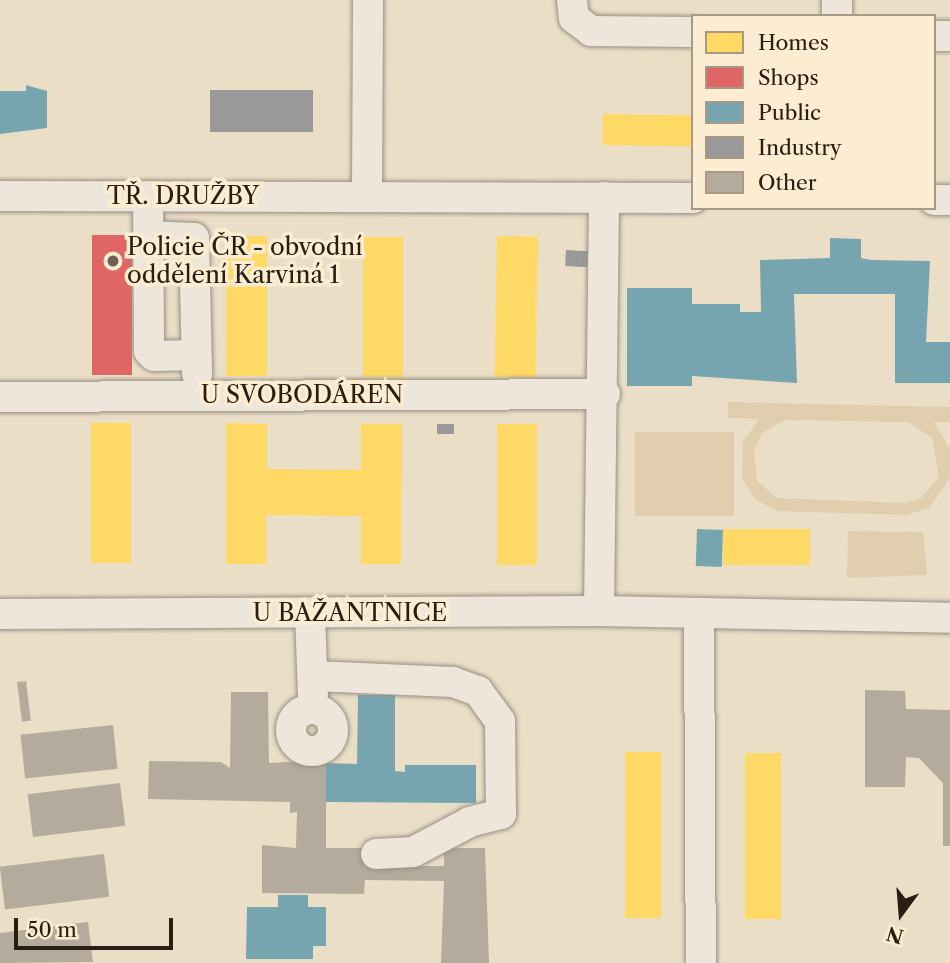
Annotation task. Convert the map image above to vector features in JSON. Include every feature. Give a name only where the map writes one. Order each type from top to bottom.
[{"type":"street","points":[[367,196],[368,0]]},
{"type":"street","points":[[572,0],[574,18],[591,31],[691,33]]},
{"type":"street","name":"TŘ. DRUŽBY","points":[[0,196],[691,198]]},
{"type":"street","points":[[148,196],[149,351],[154,356],[196,355]]},
{"type":"street","points":[[599,611],[605,394],[604,197]]},
{"type":"street","points":[[148,236],[194,238],[197,396]]},
{"type":"street","name":"U SVOBODÁREN","points":[[0,397],[605,394]]},
{"type":"street","name":"U BAŽANTNICE","points":[[0,614],[599,611],[950,618]]},
{"type":"street","points":[[310,614],[313,710]]},
{"type":"street","points":[[699,614],[701,963]]},
{"type":"street","points":[[313,676],[453,682],[478,691],[500,721],[501,814],[470,822],[413,852],[376,854]]},
{"type":"shaded area","points":[[728,402],[950,407],[950,422],[934,422],[950,449],[950,478],[929,508],[906,515],[777,511],[755,499],[742,478],[743,442],[759,419],[728,418]],"holes":[[[785,420],[908,422],[932,438],[939,477],[921,498],[905,503],[777,498],[757,481],[754,450],[762,433]]]},
{"type":"shaded area","points":[[635,432],[734,432],[734,516],[635,516]]},
{"type":"shaded area","points":[[848,531],[923,532],[927,575],[847,578]]},
{"type":"building: Homes","points":[[603,114],[691,116],[691,147],[602,145]]},
{"type":"building: Homes","points":[[226,236],[267,236],[267,376],[226,376]]},
{"type":"building: Homes","points":[[497,236],[538,237],[536,378],[495,377]]},
{"type":"building: Homes","points":[[363,237],[403,237],[403,377],[363,377]]},
{"type":"building: Homes","points":[[91,423],[131,423],[131,563],[91,563]]},
{"type":"building: Homes","points":[[226,423],[267,424],[267,469],[361,470],[361,424],[402,424],[401,564],[361,564],[361,516],[266,515],[266,564],[226,564]]},
{"type":"building: Homes","points":[[497,424],[537,424],[537,565],[497,565]]},
{"type":"building: Homes","points":[[723,529],[810,529],[810,565],[723,565]]},
{"type":"building: Homes","points":[[625,752],[661,752],[661,918],[625,918]]},
{"type":"building: Homes","points":[[745,753],[781,753],[781,919],[745,919]]},
{"type":"building: Shops","points":[[92,235],[132,235],[132,375],[92,375]]},
{"type":"building: Public","points":[[26,85],[47,91],[47,128],[0,134],[0,91],[26,91]]},
{"type":"building: Public","points":[[830,238],[861,239],[861,258],[930,261],[926,342],[950,342],[950,383],[895,383],[895,294],[794,294],[797,383],[692,376],[692,386],[627,386],[627,288],[692,288],[692,304],[740,304],[740,312],[761,312],[760,260],[830,258]]},
{"type":"building: Public","points":[[697,529],[723,530],[722,567],[696,566]]},
{"type":"building: Public","points":[[358,695],[395,695],[395,771],[405,772],[405,765],[476,765],[476,803],[326,802],[326,763],[357,764]]},
{"type":"building: Public","points":[[278,895],[308,895],[308,907],[326,907],[326,946],[313,946],[313,959],[246,959],[247,907],[278,907]]},
{"type":"building: Industry","points":[[210,90],[313,90],[313,132],[210,132]]},
{"type":"building: Industry","points":[[566,250],[588,251],[587,267],[565,266]]},
{"type":"building: Industry","points":[[437,424],[454,424],[454,434],[437,434]]},
{"type":"building: Other","points":[[26,681],[31,721],[22,722],[17,682]]},
{"type":"building: Other","points":[[865,690],[905,691],[906,709],[950,710],[950,846],[943,846],[943,783],[919,758],[906,757],[905,787],[865,787]]},
{"type":"building: Other","points":[[231,692],[268,692],[269,763],[326,760],[326,848],[365,848],[365,866],[444,866],[444,848],[485,848],[489,963],[441,963],[444,881],[365,880],[364,894],[262,893],[262,845],[296,848],[297,812],[290,813],[290,802],[148,799],[149,761],[221,762],[230,768]]},
{"type":"building: Other","points":[[113,725],[118,769],[25,778],[21,735]]},
{"type":"building: Other","points":[[120,783],[125,826],[33,837],[28,794]]},
{"type":"building: Other","points":[[104,854],[109,897],[5,909],[0,867]]},
{"type":"building: Other","points":[[88,922],[93,962],[0,963],[0,933]]},
{"type":"place","name":"Policie ČR - obvodní oddělení Karviná 1","points":[[113,261]]}]
